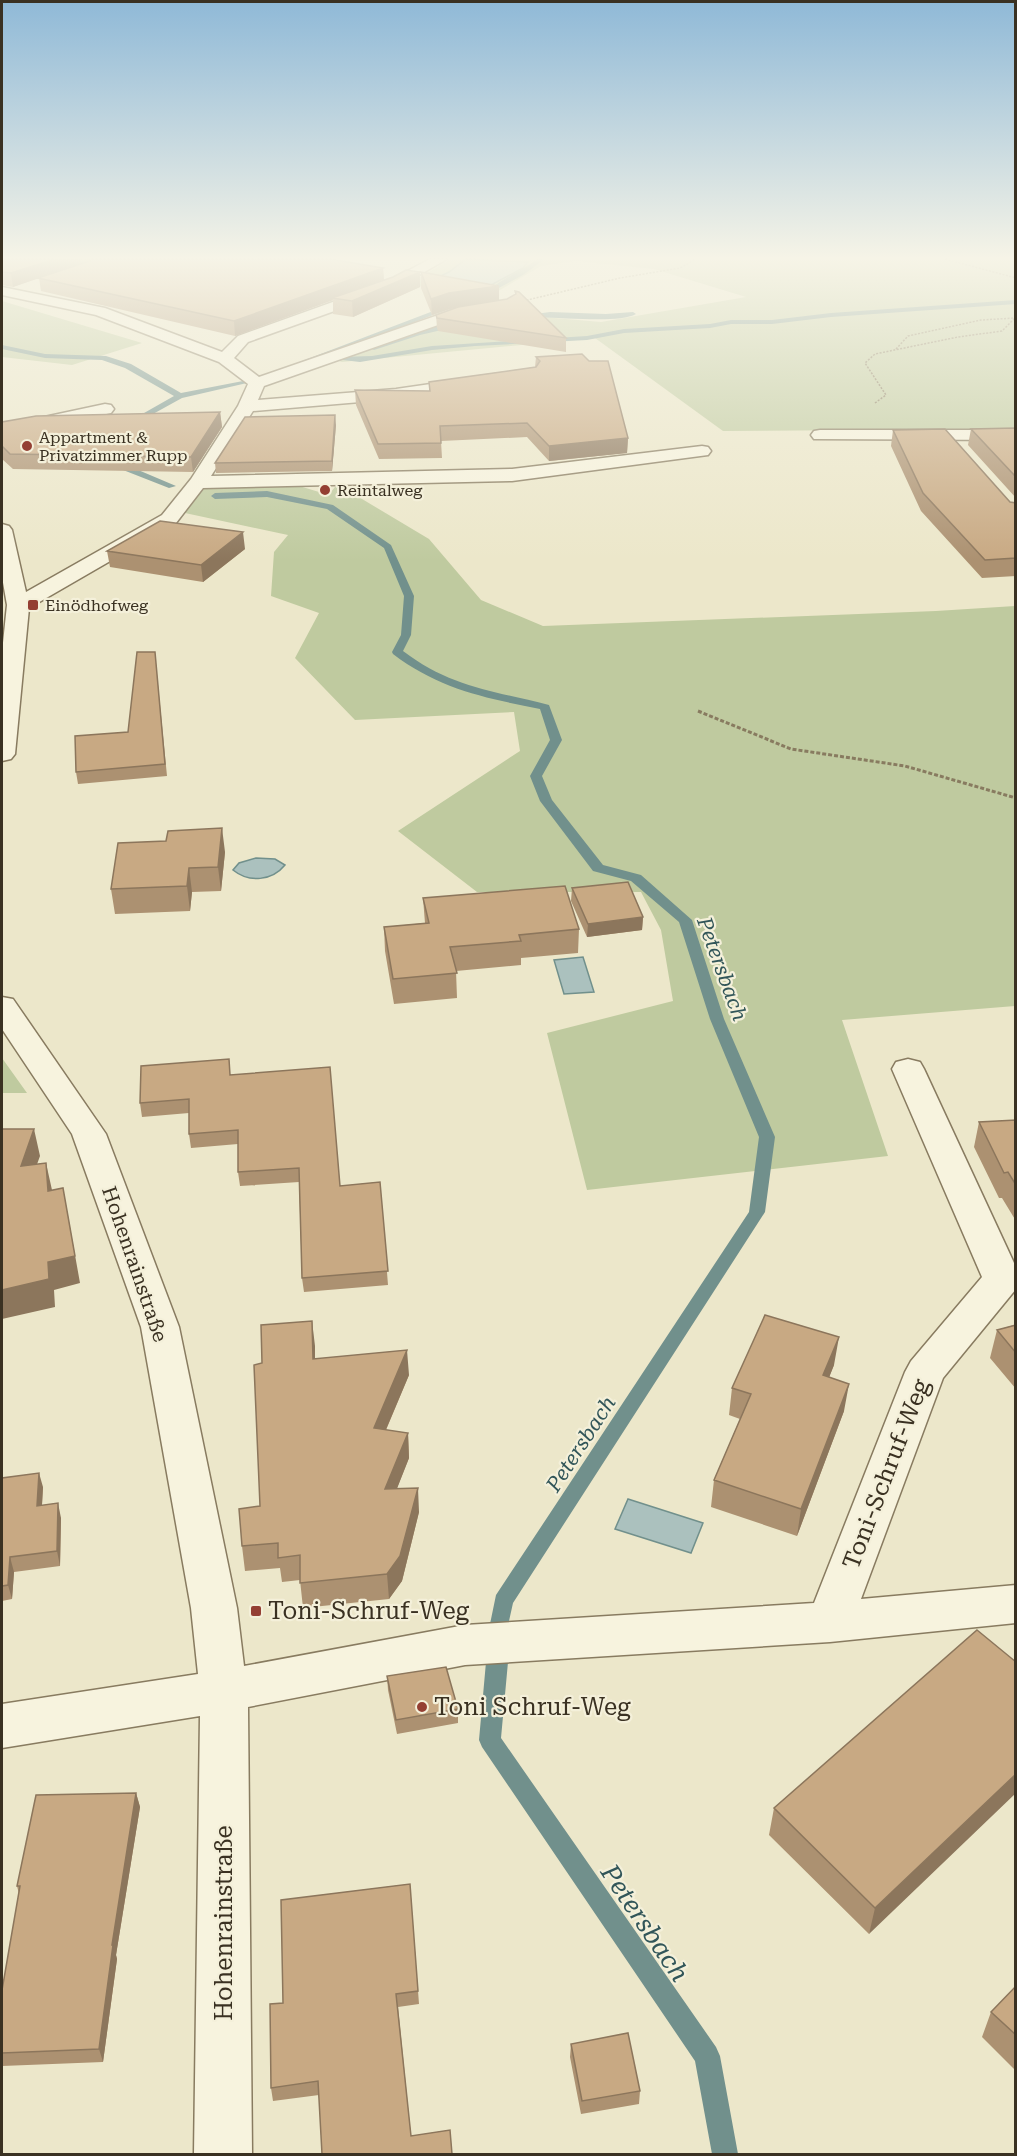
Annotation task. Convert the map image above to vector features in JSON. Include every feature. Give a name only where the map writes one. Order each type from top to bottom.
[{"type":"street","points":[[226,360],[257,383]]},
{"type":"street","points":[[18,605],[169,519],[198,482],[247,406],[257,383],[324,360]]},
{"type":"street","points":[[247,406],[396,394],[486,382]]},
{"type":"street","points":[[2,431],[105,409]]},
{"type":"street","points":[[820,435],[1016,435]]},
{"type":"street","points":[[945,435],[960,453]]},
{"type":"street","points":[[198,482],[512,475],[702,451]]},
{"type":"street","points":[[2,530],[18,605],[2,754]]},
{"type":"street","name":"Hohenrainstraße","points":[[2,1006],[89,1134],[160,1327],[214,1608],[224,1691],[223,2154]]},
{"type":"street","name":"Toni-Schruf-Weg","points":[[830,1622],[925,1372],[1009,1277],[908,1069]]},
{"type":"street","points":[[2,1726],[224,1691],[465,1645],[830,1622],[1016,1604]]},
{"type":"path","points":[[820,435],[862,412],[886,395],[865,363],[869,360]]},
{"type":"path","points":[[698,711],[791,749],[906,766],[1016,798]]},
{"type":"green space","points":[[25,360],[89,360],[72,365]]},
{"type":"green space","points":[[334,360],[367,360],[342,362]]},
{"type":"green space","points":[[625,360],[1015,360],[1015,429],[723,431]]},
{"type":"green space","points":[[286,482],[319,492],[331,492],[335,487],[342,487],[429,539],[481,600],[543,626],[1015,606],[1015,1006],[842,1020],[888,1156],[587,1190],[547,1033],[673,1001],[661,930],[641,892],[477,892],[398,831],[520,751],[514,712],[355,720],[295,658],[319,613],[271,596],[274,552],[288,535],[185,513],[207,485]]},
{"type":"green space","points":[[2,1058],[27,1093],[2,1093]]},
{"type":"water","points":[[256,858],[275,859],[285,865],[274,874],[260,878],[246,877],[233,870],[239,863]]},
{"type":"water","points":[[583,957],[594,992],[564,994],[554,960]]},
{"type":"water","points":[[628,1499],[703,1523],[691,1553],[615,1529]]},
{"type":"building","points":[[539,360],[608,361],[628,438],[549,446],[527,423],[440,426],[441,443],[378,444],[355,390],[430,391],[429,382],[536,367]]},
{"type":"building","points":[[220,412],[191,457],[10,454],[2,446],[2,422],[36,416]]},
{"type":"building","points":[[335,415],[332,461],[215,463],[245,417]]},
{"type":"building","points":[[1016,428],[1016,477],[971,429]]},
{"type":"building","points":[[945,429],[1010,502],[1016,503],[1016,558],[985,560],[923,493],[893,430]]},
{"type":"building","points":[[160,521],[243,532],[201,565],[107,551]]},
{"type":"building","points":[[137,652],[155,652],[165,764],[76,772],[75,736],[128,732]]},
{"type":"building","points":[[222,828],[218,867],[189,868],[187,886],[111,889],[118,843],[166,841],[168,831]]},
{"type":"building","points":[[628,882],[643,917],[588,924],[572,888]]},
{"type":"building","points":[[565,886],[579,929],[519,935],[521,941],[450,947],[457,973],[393,979],[384,927],[429,923],[423,898]]},
{"type":"building","points":[[229,1059],[230,1075],[330,1067],[340,1186],[380,1182],[388,1271],[302,1278],[299,1168],[238,1172],[238,1130],[189,1134],[189,1099],[140,1103],[141,1066]]},
{"type":"building","points":[[1016,1120],[1016,1185],[1008,1172],[1004,1173],[979,1122]]},
{"type":"building","points":[[2,1129],[34,1129],[21,1166],[46,1163],[48,1191],[63,1188],[75,1256],[48,1262],[49,1279],[2,1290]]},
{"type":"building","points":[[765,1315],[839,1337],[823,1375],[849,1384],[801,1509],[714,1480],[751,1394],[732,1388]]},
{"type":"building","points":[[312,1321],[313,1359],[407,1350],[374,1428],[408,1433],[385,1489],[418,1488],[400,1556],[387,1574],[300,1583],[300,1555],[278,1558],[278,1543],[242,1546],[239,1509],[260,1506],[254,1365],[262,1363],[261,1325]]},
{"type":"building","points":[[1016,1325],[1016,1353],[997,1330]]},
{"type":"building","points":[[39,1473],[37,1506],[58,1503],[57,1551],[10,1557],[8,1585],[2,1586],[2,1478]]},
{"type":"building","points":[[977,1630],[1016,1662],[1016,1774],[875,1908],[774,1808]]},
{"type":"building","name":"Toni Schruf-Weg","points":[[446,1667],[458,1709],[396,1720],[387,1676]]},
{"type":"building","points":[[136,1793],[112,1945],[99,2049],[2,2053],[2,1990],[20,1886],[17,1886],[36,1795]]},
{"type":"building","points":[[410,1884],[418,1991],[396,1994],[411,2136],[450,2130],[452,2154],[322,2154],[318,2081],[271,2088],[270,2004],[283,2003],[281,1900]]},
{"type":"building","points":[[1016,1986],[1016,2035],[991,2012]]},
{"type":"building","points":[[628,2033],[640,2091],[582,2101],[571,2044]]},
{"type":"waterway","name":"Petersbach","points":[[108,360],[128,366],[180,396]]},
{"type":"waterway","points":[[301,363],[310,360]]},
{"type":"waterway","points":[[345,360],[358,360]]},
{"type":"waterway","points":[[180,396],[243,383]]},
{"type":"waterway","name":"Petersbach","points":[[133,423],[180,396]]},
{"type":"waterway","name":"Petersbach","points":[[118,462],[121,466],[172,486]]},
{"type":"waterway","name":"Petersbach","points":[[215,496],[267,494],[330,507],[388,547],[409,596],[406,635],[397,652],[432,675],[467,690],[545,707],[556,740],[536,776],[546,801],[598,868],[636,878],[685,920],[717,1019],[767,1137],[757,1212],[503,1601],[500,1624]]},
{"type":"waterway","name":"Petersbach","points":[[497,1662],[490,1740],[707,2056],[725,2154]]},
{"type":"place","name":"Appartment & Privatzimmer Rupp","points":[[27,446]]},
{"type":"place","name":"Reintalweg","points":[[325,490]]},
{"type":"place","name":"Einödhofweg","points":[[33,605]]},
{"type":"place","name":"Toni-Schruf-Weg","points":[[256,1611]]},
{"type":"place","name":"Toni Schruf-Weg","points":[[422,1707]]}]
